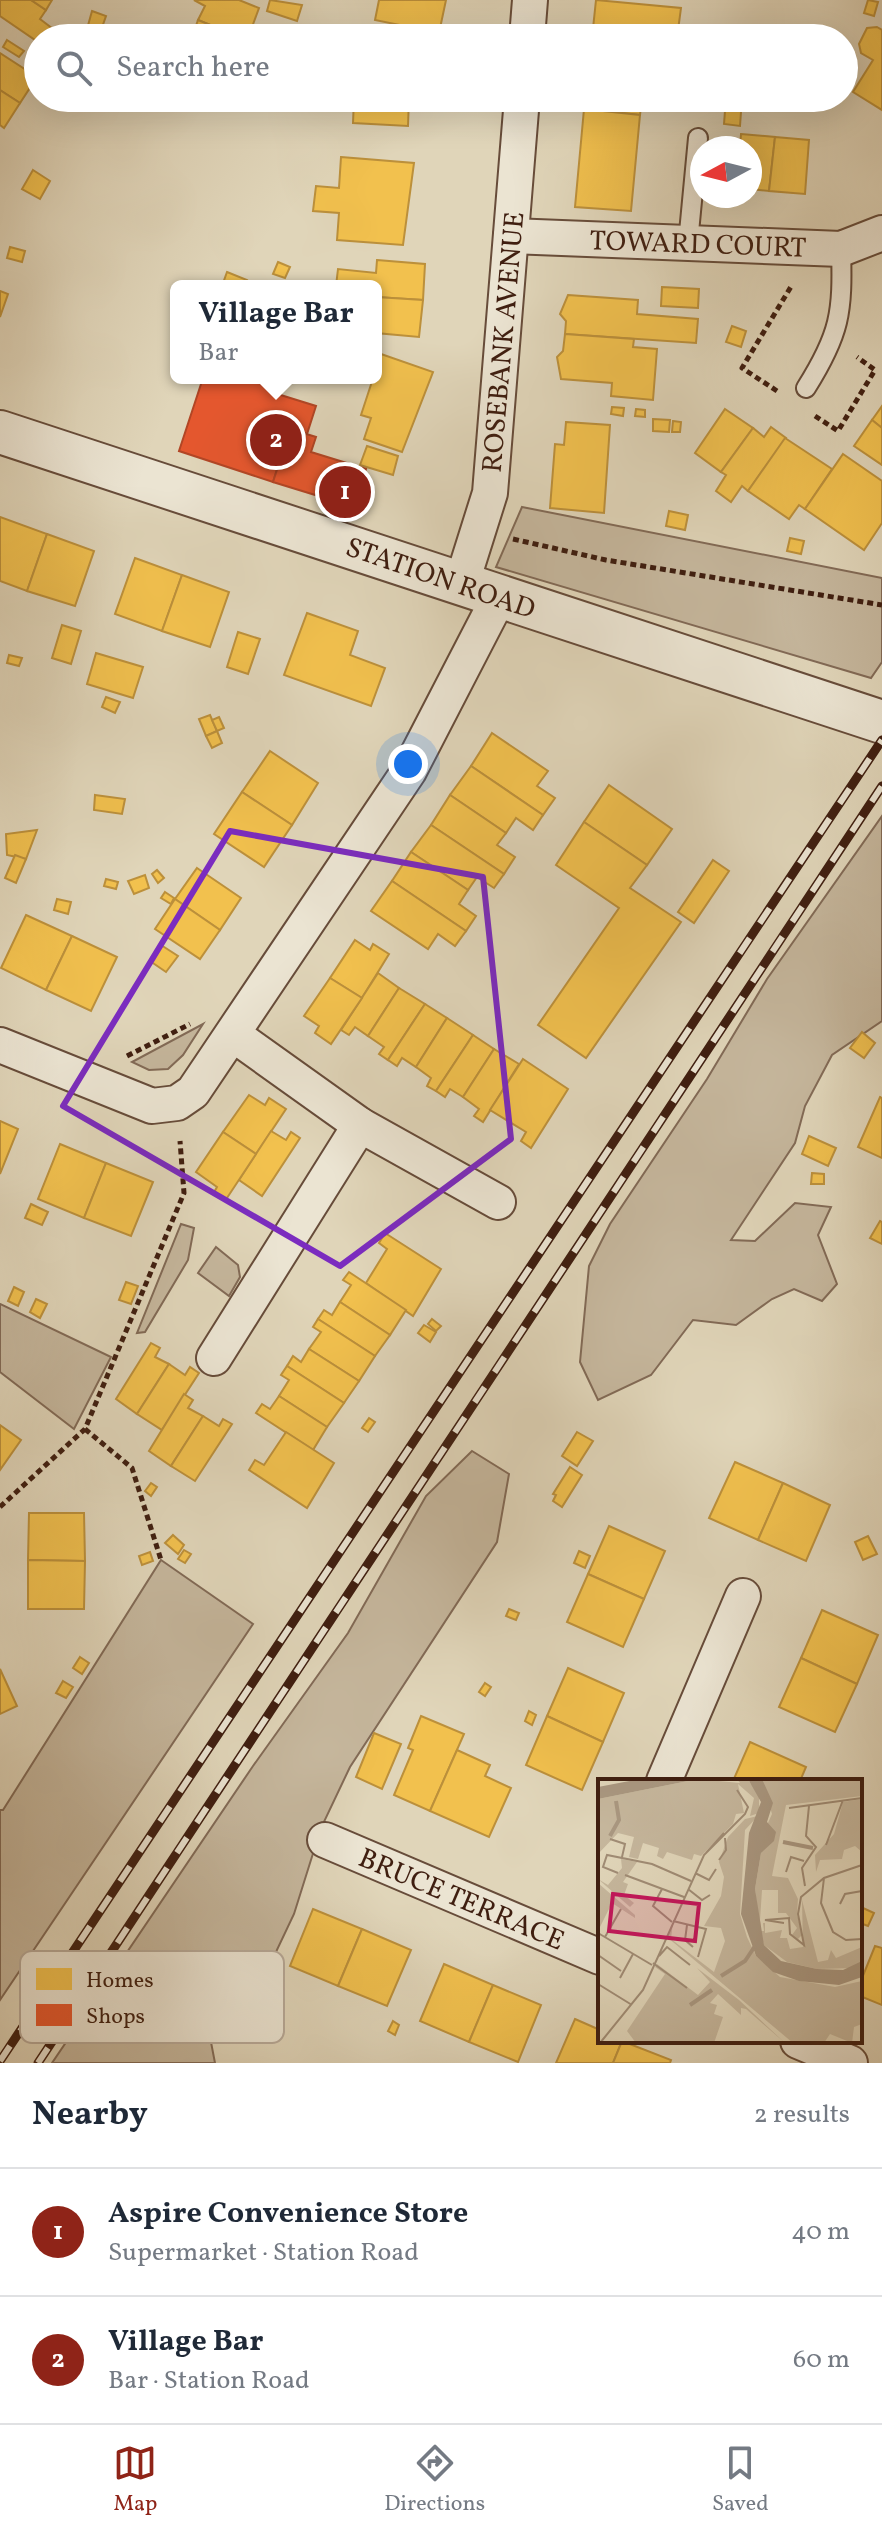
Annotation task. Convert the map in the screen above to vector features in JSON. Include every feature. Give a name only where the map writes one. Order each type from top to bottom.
[{"type":"street","points":[[528,24],[530,0]]},
{"type":"street","name":"ROSEBANK AVENUE","points":[[177,1103],[193,1092],[234,1035],[409,771],[480,590],[478,530],[490,493],[521,112]]},
{"type":"street","name":"TOWARD COURT","points":[[511,236],[841,249],[882,233]]},
{"type":"street","name":"STATION ROAD","points":[[0,432],[882,722]]},
{"type":"street","points":[[234,1035],[360,1125],[498,1202]]},
{"type":"street","points":[[0,1045],[80,1080],[152,1106],[177,1103]]},
{"type":"street","points":[[214,1358],[360,1125]]},
{"type":"street","points":[[665,1779],[743,1596]]},
{"type":"street","name":"BRUCE TERRACE","points":[[325,1840],[597,1947]]},
{"type":"street","points":[[803,2043],[850,2063]]},
{"type":"lane","points":[[688,243],[691,208]]},
{"type":"lane","points":[[806,388],[832,347],[841,306],[841,249]]},
{"type":"path","points":[[478,530],[606,560],[882,605]]},
{"type":"path","points":[[80,1080],[192,1023]]},
{"type":"path","points":[[0,1507],[85,1429],[184,1193],[177,1103]]},
{"type":"path","points":[[85,1429],[132,1468],[161,1560]]},
{"type":"highlighted area","points":[[230,831],[483,877],[511,1139],[340,1266],[63,1106]]},
{"type":"shaded area","points":[[522,507],[882,578],[882,662],[871,678],[496,567]]},
{"type":"shaded area","points":[[882,816],[882,1021],[832,1055],[805,1106],[795,1143],[731,1240],[755,1241],[795,1203],[831,1207],[818,1235],[837,1284],[822,1301],[794,1289],[772,1299],[736,1325],[693,1320],[651,1375],[598,1400],[580,1362],[589,1266],[610,1224],[707,1079],[767,979]]},
{"type":"shaded area","points":[[203,1024],[183,1055],[168,1069],[149,1070],[132,1062]]},
{"type":"shaded area","points":[[181,1224],[194,1228],[188,1260],[145,1332],[137,1333]]},
{"type":"shaded area","points":[[216,1247],[238,1265],[240,1277],[229,1296],[198,1273]]},
{"type":"shaded area","points":[[0,1304],[111,1357],[74,1429],[0,1372]]},
{"type":"shaded area","points":[[472,1451],[509,1474],[497,1542],[350,1767],[321,1828],[294,1914],[276,1951],[128,1951],[348,1633],[426,1496]]},
{"type":"shaded area","points":[[161,1560],[253,1624],[33,1951],[20,1951],[20,1970],[0,2000],[0,1810],[3,1810]]},
{"type":"shaded area","points":[[66,2043],[211,2043],[215,2063],[52,2063]]},
{"type":"building: Homes","points":[[0,0],[31,0],[46,10],[40,19],[47,24],[24,24],[24,32],[0,16]]},
{"type":"building: Homes","points":[[31,0],[52,0],[46,10]]},
{"type":"building: Homes","points":[[194,0],[239,0],[259,8],[253,24],[208,24],[198,20],[205,6]]},
{"type":"building: Homes","points":[[270,0],[302,5],[297,21],[267,11]]},
{"type":"building: Homes","points":[[379,0],[446,0],[441,24],[395,24],[375,20]]},
{"type":"building: Homes","points":[[596,0],[681,8],[679,24],[593,24]]},
{"type":"building: Homes","points":[[868,0],[878,2],[874,16],[864,13]]},
{"type":"building: Homes","points":[[92,11],[106,16],[103,24],[88,24]]},
{"type":"building: Homes","points":[[867,28],[882,30],[882,110],[858,95],[858,84],[873,60],[861,53],[859,44]]},
{"type":"building: Homes","points":[[7,40],[24,51],[19,57],[3,47]]},
{"type":"building: Homes","points":[[0,53],[24,69],[24,97],[20,103],[0,90]]},
{"type":"building: Homes","points":[[0,90],[20,103],[4,128],[0,125]]},
{"type":"building: Homes","points":[[353,112],[408,112],[408,126],[353,123]]},
{"type":"building: Homes","points":[[584,112],[640,115],[631,211],[575,207]]},
{"type":"building: Homes","points":[[612,112],[640,112],[640,115]]},
{"type":"building: Homes","points":[[725,112],[741,112],[740,126],[724,124]]},
{"type":"building: Homes","points":[[741,134],[775,137],[769,191],[762,190],[762,136]]},
{"type":"building: Homes","points":[[775,137],[809,140],[805,194],[769,191]]},
{"type":"building: Homes","points":[[341,157],[414,163],[403,245],[337,240],[339,213],[313,211],[316,186],[339,188]]},
{"type":"building: Homes","points":[[33,170],[50,181],[40,199],[22,189]]},
{"type":"building: Homes","points":[[10,247],[25,251],[22,262],[7,258]]},
{"type":"building: Homes","points":[[377,260],[425,264],[423,300],[382,297],[382,280],[337,280],[338,269],[376,273]]},
{"type":"building: Homes","points":[[278,262],[290,267],[285,278],[273,274]]},
{"type":"building: Homes","points":[[227,272],[247,280],[224,280]]},
{"type":"building: Homes","points":[[662,287],[699,289],[698,308],[661,306]]},
{"type":"building: Homes","points":[[0,291],[8,294],[0,317]]},
{"type":"building: Homes","points":[[568,295],[638,300],[637,314],[698,319],[696,343],[565,334],[566,321],[560,314]]},
{"type":"building: Homes","points":[[382,297],[423,300],[419,337],[382,334]]},
{"type":"building: Homes","points":[[732,326],[746,331],[741,347],[726,342]]},
{"type":"building: Homes","points":[[565,334],[634,339],[633,347],[657,349],[653,400],[611,396],[612,383],[561,379],[557,357],[563,351]]},
{"type":"building: Homes","points":[[382,354],[433,372],[402,452],[364,439],[371,418],[361,415],[371,384],[382,384]]},
{"type":"building: Homes","points":[[882,406],[882,428],[872,420]]},
{"type":"building: Homes","points":[[612,407],[624,408],[623,416],[611,414]]},
{"type":"building: Homes","points":[[636,409],[645,410],[645,417],[635,416]]},
{"type":"building: Homes","points":[[725,409],[753,428],[721,472],[695,453]]},
{"type":"building: Homes","points":[[653,419],[670,420],[669,432],[653,431]]},
{"type":"building: Homes","points":[[872,420],[882,428],[882,465],[854,446]]},
{"type":"building: Homes","points":[[673,421],[681,422],[680,432],[672,432]]},
{"type":"building: Homes","points":[[566,422],[610,425],[604,513],[550,508],[555,444],[564,445]]},
{"type":"building: Homes","points":[[771,427],[786,438],[748,491],[742,486],[731,502],[716,491],[726,475],[721,472],[753,428],[764,437]]},
{"type":"building: Homes","points":[[785,438],[832,469],[805,509],[799,505],[789,519],[748,491]]},
{"type":"building: Homes","points":[[367,446],[398,456],[393,475],[360,465]]},
{"type":"building: Homes","points":[[843,454],[882,481],[882,523],[864,550],[805,509]]},
{"type":"building: Homes","points":[[669,511],[688,515],[685,530],[666,526]]},
{"type":"building: Homes","points":[[0,517],[47,534],[27,591],[0,581]]},
{"type":"building: Homes","points":[[47,534],[94,551],[75,606],[27,591]]},
{"type":"building: Homes","points":[[790,538],[804,541],[801,554],[787,551]]},
{"type":"building: Homes","points":[[135,558],[182,575],[162,631],[115,614]]},
{"type":"building: Homes","points":[[182,575],[229,592],[210,647],[162,631]]},
{"type":"building: Homes","points":[[307,613],[358,631],[350,655],[385,668],[371,706],[284,675]]},
{"type":"building: Homes","points":[[62,625],[81,631],[71,664],[52,658]]},
{"type":"building: Homes","points":[[238,632],[260,639],[248,674],[227,667]]},
{"type":"building: Homes","points":[[96,653],[143,667],[133,698],[87,684]]},
{"type":"building: Homes","points":[[9,655],[22,658],[19,666],[7,663]]},
{"type":"building: Homes","points":[[106,697],[120,702],[115,713],[102,707]]},
{"type":"building: Homes","points":[[210,715],[217,731],[206,736],[199,719]]},
{"type":"building: Homes","points":[[219,717],[224,728],[217,731],[212,720]]},
{"type":"building: Homes","points":[[217,731],[222,743],[212,748],[206,736]]},
{"type":"building: Homes","points":[[492,733],[548,771],[537,786],[555,798],[543,815],[471,766]]},
{"type":"building: Homes","points":[[270,751],[318,783],[292,825],[242,792]]},
{"type":"building: Homes","points":[[471,766],[543,815],[533,830],[516,818],[506,833],[450,795]]},
{"type":"building: Homes","points":[[609,785],[672,829],[647,865],[584,822]]},
{"type":"building: Homes","points":[[242,792],[292,825],[264,867],[214,834]]},
{"type":"building: Homes","points":[[95,795],[125,799],[122,814],[94,810]]},
{"type":"building: Homes","points":[[450,795],[506,833],[497,845],[515,857],[504,874],[431,825]]},
{"type":"building: Homes","points":[[584,822],[647,865],[630,888],[681,922],[586,1058],[538,1025],[619,908],[556,865]]},
{"type":"building: Homes","points":[[431,825],[504,874],[494,888],[477,877],[468,890],[411,852]]},
{"type":"building: Homes","points":[[37,830],[26,859],[7,855],[6,834]]},
{"type":"building: Homes","points":[[411,852],[468,890],[459,904],[476,916],[466,931],[392,881]]},
{"type":"building: Homes","points":[[15,855],[26,859],[16,883],[5,878]]},
{"type":"building: Homes","points":[[713,860],[729,871],[694,923],[678,912]]},
{"type":"building: Homes","points":[[197,868],[241,898],[220,930],[175,899]]},
{"type":"building: Homes","points":[[157,870],[164,878],[158,883],[152,874]]},
{"type":"building: Homes","points":[[145,875],[149,888],[134,894],[128,881]]},
{"type":"building: Homes","points":[[106,879],[118,882],[116,889],[104,886]]},
{"type":"building: Homes","points":[[392,881],[466,931],[455,946],[438,934],[428,949],[371,911]]},
{"type":"building: Homes","points":[[165,892],[174,898],[171,904],[161,898]]},
{"type":"building: Homes","points":[[57,899],[71,902],[68,914],[54,910]]},
{"type":"building: Homes","points":[[175,899],[220,930],[200,959],[155,929]]},
{"type":"building: Homes","points":[[26,915],[72,936],[46,990],[1,968]]},
{"type":"building: Homes","points":[[72,936],[117,957],[91,1011],[46,990]]},
{"type":"building: Homes","points":[[355,940],[370,950],[373,944],[389,954],[362,998],[330,978]]},
{"type":"building: Homes","points":[[161,945],[178,956],[166,972],[150,961]]},
{"type":"building: Homes","points":[[378,973],[399,988],[368,1036],[355,1027],[349,1035],[341,1030]]},
{"type":"building: Homes","points":[[330,978],[362,998],[331,1044],[315,1033],[319,1026],[304,1016]]},
{"type":"building: Homes","points":[[399,988],[425,1004],[388,1060],[379,1054],[384,1047],[368,1036]]},
{"type":"building: Homes","points":[[425,1004],[447,1018],[416,1067],[402,1058],[397,1066],[388,1060]]},
{"type":"building: Homes","points":[[447,1018],[473,1035],[436,1091],[427,1086],[431,1078],[416,1067]]},
{"type":"building: Homes","points":[[862,1032],[875,1043],[864,1058],[850,1048]]},
{"type":"building: Homes","points":[[473,1035],[494,1049],[463,1097],[450,1089],[445,1097],[436,1091]]},
{"type":"building: Homes","points":[[494,1049],[519,1064],[483,1122],[474,1116],[479,1109],[463,1097]]},
{"type":"building: Homes","points":[[523,1059],[568,1089],[531,1148],[521,1141],[526,1132],[490,1110]]},
{"type":"building: Homes","points":[[249,1095],[265,1105],[269,1098],[286,1109],[256,1154],[223,1132]]},
{"type":"building: Homes","points":[[882,1098],[882,1158],[858,1147]]},
{"type":"building: Homes","points":[[0,1121],[18,1129],[0,1174]]},
{"type":"building: Homes","points":[[271,1131],[286,1140],[291,1132],[300,1138],[262,1196],[239,1180]]},
{"type":"building: Homes","points":[[223,1132],[256,1154],[225,1201],[213,1194],[217,1187],[196,1172]]},
{"type":"building: Homes","points":[[809,1136],[836,1148],[828,1166],[802,1154]]},
{"type":"building: Homes","points":[[60,1144],[106,1163],[84,1218],[38,1199]]},
{"type":"building: Homes","points":[[106,1163],[153,1182],[131,1236],[84,1218]]},
{"type":"building: Homes","points":[[812,1173],[824,1174],[824,1184],[811,1184]]},
{"type":"building: Homes","points":[[31,1204],[48,1212],[42,1225],[25,1218]]},
{"type":"building: Homes","points":[[882,1222],[882,1244],[870,1238]]},
{"type":"building: Homes","points":[[385,1233],[441,1269],[413,1316],[366,1283],[387,1249],[379,1243]]},
{"type":"building: Homes","points":[[349,1272],[406,1310],[390,1335],[340,1302],[351,1285],[343,1280]]},
{"type":"building: Homes","points":[[126,1282],[138,1286],[131,1304],[119,1300]]},
{"type":"building: Homes","points":[[14,1287],[24,1292],[18,1306],[8,1301]]},
{"type":"building: Homes","points":[[36,1299],[47,1304],[40,1318],[30,1312]]},
{"type":"building: Homes","points":[[340,1302],[390,1335],[375,1356],[318,1319],[324,1310],[332,1315]]},
{"type":"building: Homes","points":[[318,1319],[375,1356],[359,1381],[309,1349],[321,1332],[313,1327]]},
{"type":"building: Homes","points":[[432,1319],[441,1326],[436,1331],[428,1324]]},
{"type":"building: Homes","points":[[424,1325],[436,1332],[430,1342],[418,1333]]},
{"type":"building: Homes","points":[[151,1343],[160,1348],[155,1357],[169,1364],[137,1414],[116,1399]]},
{"type":"building: Homes","points":[[309,1349],[359,1381],[344,1403],[287,1366],[293,1356],[301,1362]]},
{"type":"building: Homes","points":[[169,1364],[185,1375],[190,1367],[199,1373],[162,1430],[137,1414]]},
{"type":"building: Homes","points":[[287,1366],[344,1403],[327,1427],[279,1396],[289,1380],[281,1375]]},
{"type":"building: Homes","points":[[184,1394],[193,1400],[188,1408],[203,1416],[171,1466],[149,1451]]},
{"type":"building: Homes","points":[[279,1396],[327,1427],[313,1450],[256,1413],[262,1404],[270,1409]]},
{"type":"building: Homes","points":[[203,1416],[219,1426],[223,1419],[232,1424],[195,1481],[171,1466]]},
{"type":"building: Homes","points":[[369,1418],[375,1422],[368,1432],[362,1428]]},
{"type":"building: Homes","points":[[0,1425],[21,1440],[0,1470]]},
{"type":"building: Homes","points":[[286,1432],[334,1463],[307,1508],[249,1470],[255,1460],[264,1465]]},
{"type":"building: Homes","points":[[577,1432],[593,1441],[577,1466],[562,1456]]},
{"type":"building: Homes","points":[[735,1462],[783,1483],[758,1540],[709,1518]]},
{"type":"building: Homes","points":[[570,1467],[582,1475],[562,1507],[553,1501],[556,1495],[553,1494]]},
{"type":"building: Homes","points":[[151,1483],[157,1487],[151,1496],[145,1491]]},
{"type":"building: Homes","points":[[783,1483],[830,1505],[806,1561],[758,1540]]},
{"type":"building: Homes","points":[[29,1513],[84,1513],[85,1561],[28,1560]]},
{"type":"building: Homes","points":[[609,1526],[665,1551],[644,1599],[588,1574]]},
{"type":"building: Homes","points":[[173,1535],[184,1545],[178,1554],[165,1543]]},
{"type":"building: Homes","points":[[868,1536],[877,1554],[863,1560],[855,1542]]},
{"type":"building: Homes","points":[[184,1550],[191,1554],[185,1563],[178,1559]]},
{"type":"building: Homes","points":[[579,1551],[590,1556],[585,1568],[574,1563]]},
{"type":"building: Homes","points":[[150,1552],[153,1561],[142,1565],[139,1556]]},
{"type":"building: Homes","points":[[28,1560],[85,1561],[84,1609],[28,1609]]},
{"type":"building: Homes","points":[[588,1574],[644,1599],[623,1647],[567,1622]]},
{"type":"building: Homes","points":[[509,1609],[519,1613],[516,1620],[506,1616]]},
{"type":"building: Homes","points":[[822,1610],[878,1635],[857,1684],[801,1658]]},
{"type":"building: Homes","points":[[80,1657],[89,1663],[82,1674],[73,1668]]},
{"type":"building: Homes","points":[[801,1658],[857,1684],[835,1732],[779,1707]]},
{"type":"building: Homes","points":[[568,1668],[624,1693],[603,1742],[547,1716]]},
{"type":"building: Homes","points":[[0,1669],[17,1706],[0,1714]]},
{"type":"building: Homes","points":[[63,1681],[73,1687],[66,1698],[56,1693]]},
{"type":"building: Homes","points":[[485,1683],[491,1687],[485,1696],[479,1692]]},
{"type":"building: Homes","points":[[529,1711],[536,1715],[532,1725],[525,1721]]},
{"type":"building: Homes","points":[[421,1716],[464,1734],[430,1811],[394,1795],[413,1750],[408,1748]]},
{"type":"building: Homes","points":[[547,1716],[603,1742],[582,1790],[526,1765]]},
{"type":"building: Homes","points":[[374,1733],[401,1744],[382,1789],[356,1777]]},
{"type":"building: Homes","points":[[750,1742],[806,1767],[801,1779],[734,1779]]},
{"type":"building: Homes","points":[[457,1750],[490,1765],[485,1776],[511,1788],[489,1837],[430,1811]]},
{"type":"building: Homes","points":[[863,1908],[874,1913],[868,1926],[862,1924]]},
{"type":"building: Homes","points":[[313,1909],[362,1929],[338,1986],[290,1966]]},
{"type":"building: Homes","points":[[362,1929],[411,1950],[387,2006],[338,1986]]},
{"type":"building: Homes","points":[[875,1946],[882,1948],[882,2005],[862,1997],[862,1978]]},
{"type":"building: Homes","points":[[444,1964],[493,1985],[469,2042],[420,2021]]},
{"type":"building: Homes","points":[[493,1985],[541,2005],[518,2062],[469,2042]]},
{"type":"building: Homes","points":[[575,2019],[598,2029],[598,2043],[621,2043],[613,2063],[556,2063]]},
{"type":"building: Homes","points":[[393,2021],[399,2025],[395,2035],[388,2031]]},
{"type":"building: Homes","points":[[621,2043],[671,2060],[670,2063],[613,2063]]},
{"type":"building: Shops","points":[[201,384],[266,384],[272,386],[271,392],[316,406],[307,434],[290,429],[273,482],[179,451]]},
{"type":"building: Shops","points":[[290,429],[316,437],[311,452],[366,469],[354,507],[273,482]]},
{"type":"railway","points":[[73,1951],[882,740]]},
{"type":"railway","points":[[112,1951],[882,786]]},
{"type":"railway","points":[[0,2061],[20,2031]]},
{"type":"railway","points":[[38,2063],[51,2043]]},
{"type":"place","name":"Village Bar","points":[[276,440]]},
{"type":"place","name":"Aspire Convenience Store","points":[[345,492]]}]
